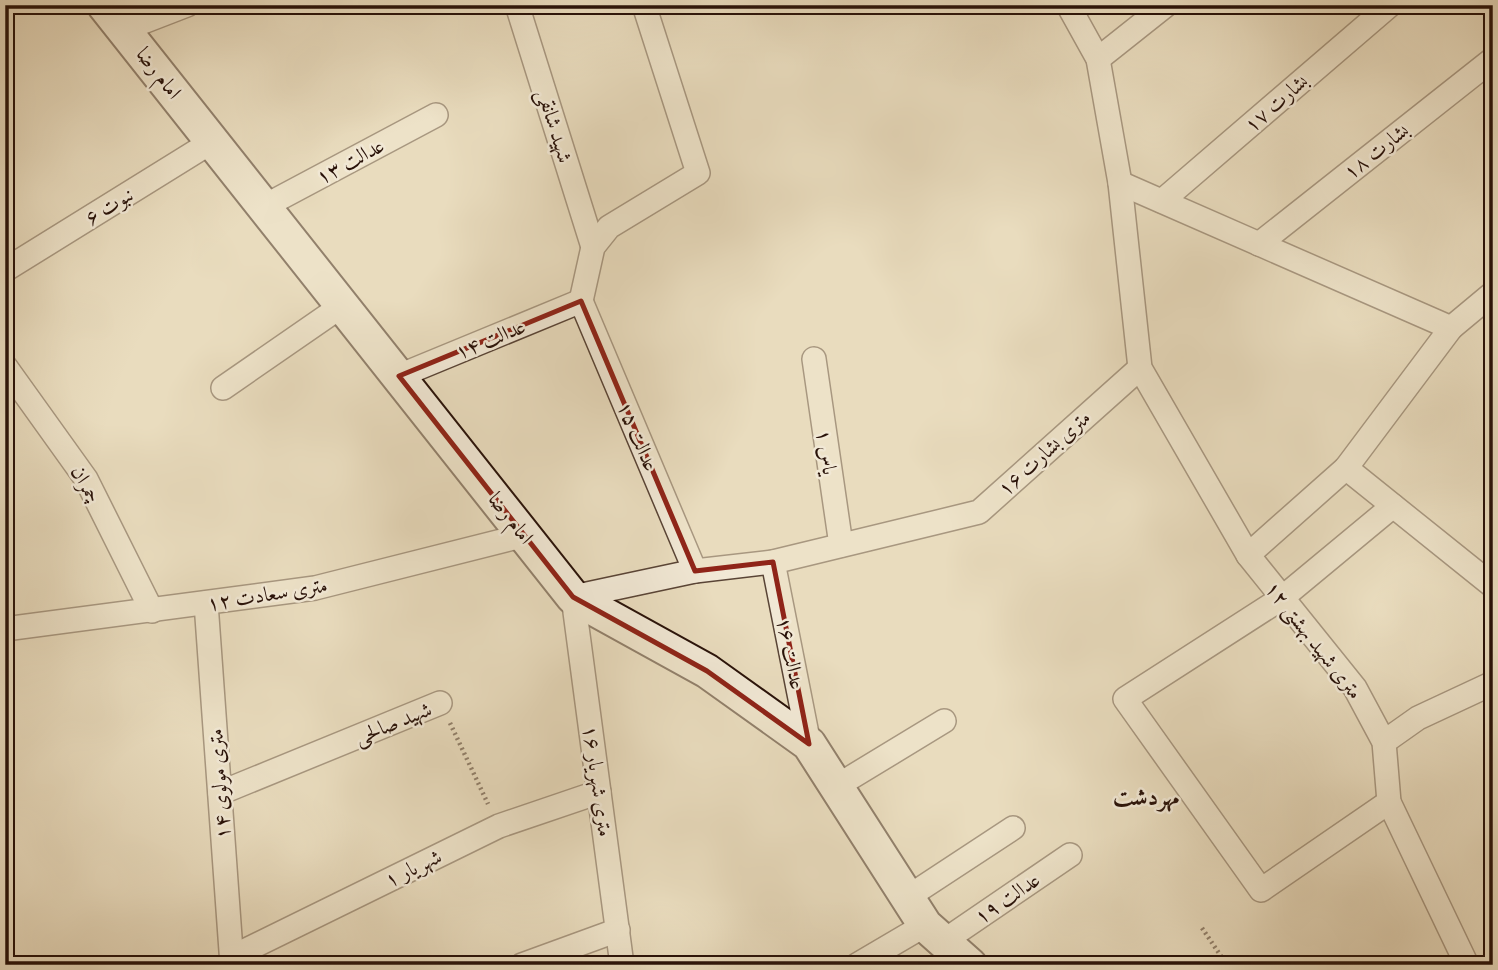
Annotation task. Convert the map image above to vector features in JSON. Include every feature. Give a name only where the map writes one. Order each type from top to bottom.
[{"type":"street","points":[[115,17],[187,5]]},
{"type":"street","name":"شهید شانقی","points":[[517,5],[593,247]]},
{"type":"street","points":[[581,301],[593,247],[608,227],[698,173],[644,5]]},
{"type":"street","points":[[1068,5],[1098,59],[1120,183],[1140,368]]},
{"type":"street","points":[[1098,59],[1166,5]]},
{"type":"street","name":"بشارت ۱۷","points":[[1162,201],[1390,5]]},
{"type":"street","name":"امام رضا","points":[[115,17],[573,597],[707,671],[809,744],[934,933],[970,965]]},
{"type":"street","name":"بشارت ۱۸","points":[[1259,244],[1493,59]]},
{"type":"street","name":"عدالت ۱۳","points":[[265,206],[436,115]]},
{"type":"street","name":"نبوت ۶","points":[[5,270],[214,141]]},
{"type":"street","points":[[1120,183],[1451,328]]},
{"type":"street","points":[[1248,555],[1346,468],[1451,328],[1493,293]]},
{"type":"street","name":"عدالت ۱۴","points":[[399,376],[581,301]]},
{"type":"street","name":"عدالت ۱۵","points":[[581,301],[695,571]]},
{"type":"street","points":[[223,388],[343,305]]},
{"type":"street","name":"یاس ۱","points":[[814,359],[841,545]]},
{"type":"street","name":"چمران","points":[[5,366],[86,479],[152,611]]},
{"type":"street","name":"۱۶ متری بشارت","points":[[573,597],[695,571],[773,562],[979,512],[1140,368]]},
{"type":"street","name":"۱۲ متری شهید بهشتی","points":[[1140,368],[1248,555],[1355,688],[1384,743],[1389,802],[1467,965]]},
{"type":"street","points":[[1346,468],[1493,586]]},
{"type":"street","points":[[1389,802],[1261,890],[1125,699],[1282,597],[1393,506]]},
{"type":"street","name":"۱۲ متری سعادت","points":[[5,629],[315,588],[525,535]]},
{"type":"street","name":"عدالت ۱۶","points":[[773,562],[809,744]]},
{"type":"street","name":"۱۶ متری شهریار","points":[[573,597],[622,965]]},
{"type":"street","name":"۱۴ متری مولوی","points":[[206,603],[232,961]]},
{"type":"street","points":[[1384,743],[1418,718],[1493,683]]},
{"type":"street","name":"شهید صالحی","points":[[220,793],[440,704]]},
{"type":"street","points":[[837,786],[944,721]]},
{"type":"street","name":"شهریار ۱","points":[[232,961],[499,826],[599,792]]},
{"type":"street","points":[[908,897],[1013,828]]},
{"type":"street","name":"عدالت ۱۹","points":[[857,965],[934,933],[1070,855]]},
{"type":"street","points":[[522,965],[618,930]]},
{"type":"path","name":"شهید صالحی","points":[[440,704],[499,826]]},
{"type":"path","points":[[1202,928],[1227,965]]},
{"type":"highlighted area","points":[[581,301],[695,571],[773,562],[809,744],[707,671],[573,597],[399,376]]},
{"type":"district","name":"مهردشت","points":[[1146,797]]}]
